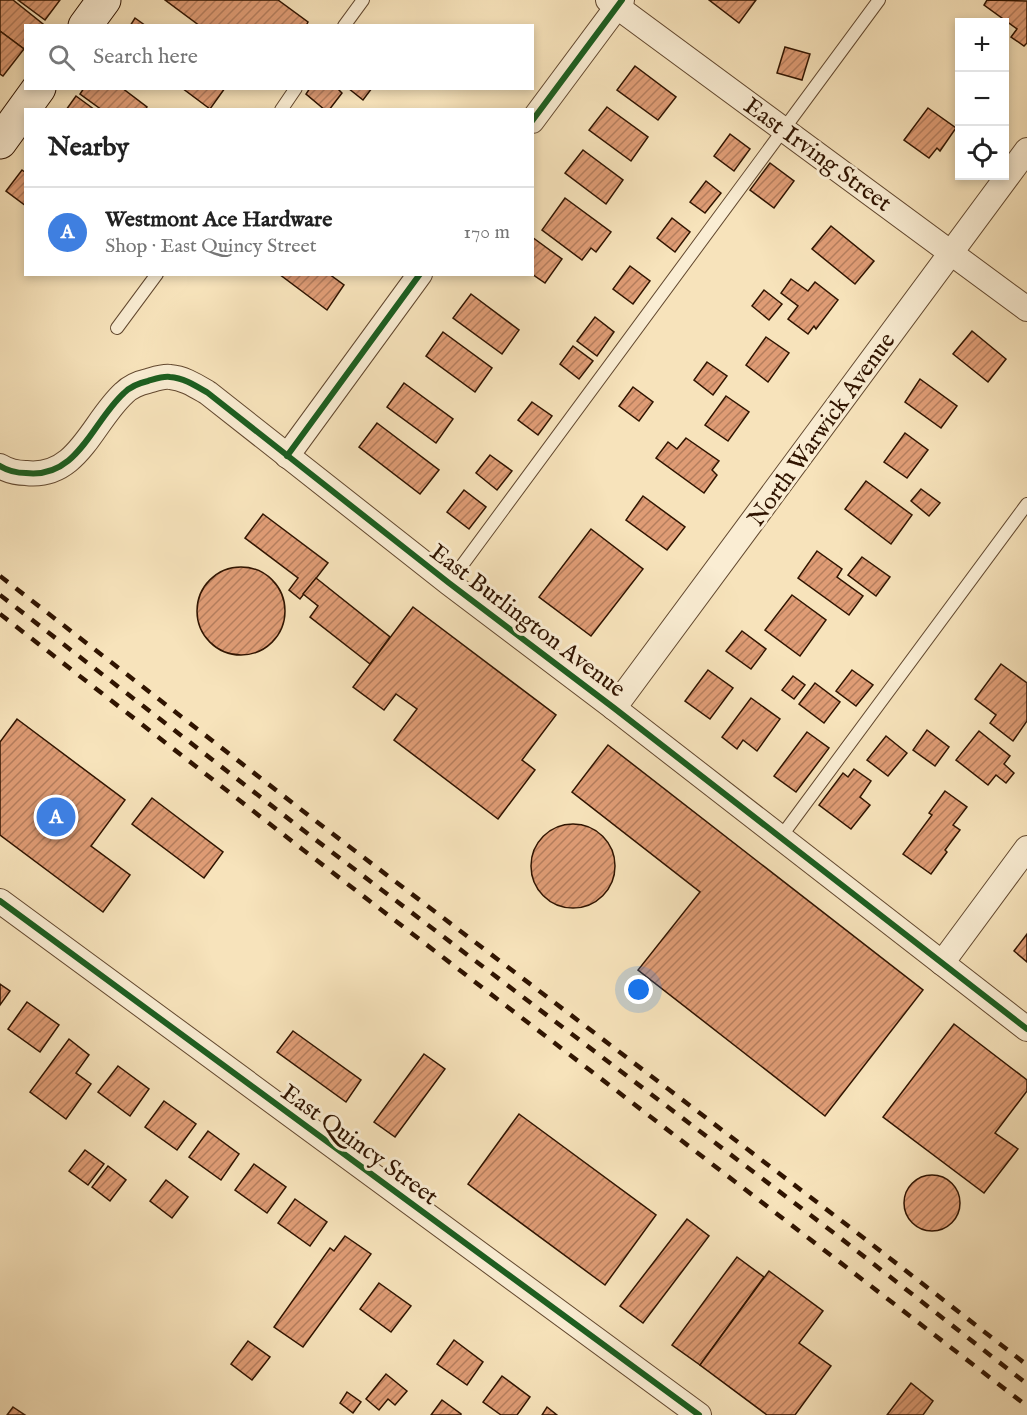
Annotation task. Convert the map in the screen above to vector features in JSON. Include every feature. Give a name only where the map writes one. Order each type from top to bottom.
[{"type":"main road","points":[[87,24],[104,0]]},
{"type":"main road","points":[[25,108],[38,90]]},
{"type":"main road","points":[[0,142],[24,109]]},
{"type":"street","name":"East Irving Street","points":[[616,2],[784,130],[1027,309]]},
{"type":"street","points":[[534,118],[616,2]]},
{"type":"street","name":"North Warwick Avenue","points":[[614,708],[1027,150]]},
{"type":"street","points":[[287,456],[419,276]]},
{"type":"street","name":"East Burlington Avenue","points":[[0,466],[20,473],[35,474],[59,468],[82,447],[124,393],[138,384],[156,378],[169,376],[186,380],[208,393],[449,583],[614,708],[1027,1029]]},
{"type":"street","points":[[942,963],[1027,848]]},
{"type":"street","name":"East Quincy Street","points":[[0,901],[699,1415]]},
{"type":"lane","points":[[345,24],[363,0]]},
{"type":"lane","points":[[449,583],[879,0]]},
{"type":"lane","points":[[281,108],[295,90]]},
{"type":"lane","points":[[117,328],[156,276]]},
{"type":"lane","points":[[780,838],[1027,504]]},
{"type":"building","points":[[0,0],[13,0],[43,24],[24,24],[24,49],[0,31]]},
{"type":"building","points":[[18,0],[60,0],[45,20]]},
{"type":"building","points":[[165,0],[278,0],[308,22],[307,24],[197,24]]},
{"type":"building","points":[[709,0],[756,0],[739,23]]},
{"type":"building","points":[[987,0],[1027,1],[1027,43],[1024,46],[1011,37],[1017,29],[1009,23],[1009,18],[1002,18],[984,5]]},
{"type":"building","points":[[135,18],[143,24],[131,24]]},
{"type":"building","points":[[0,31],[24,49],[3,76],[0,74]]},
{"type":"building","points":[[785,47],[810,54],[802,80],[777,73]]},
{"type":"building","points":[[635,66],[676,97],[658,120],[617,90]]},
{"type":"building","points":[[83,90],[125,90],[147,107],[99,108],[80,94]]},
{"type":"building","points":[[185,90],[224,90],[209,108]]},
{"type":"building","points":[[309,90],[339,90],[342,93],[331,108],[323,108],[306,94]]},
{"type":"building","points":[[350,90],[370,90],[363,100]]},
{"type":"building","points":[[76,96],[92,108],[67,108]]},
{"type":"building","points":[[607,107],[648,137],[631,161],[589,130]]},
{"type":"building","points":[[928,108],[955,127],[940,151],[937,148],[929,158],[904,140]]},
{"type":"building","points":[[730,134],[750,149],[734,171],[714,156]]},
{"type":"building","points":[[583,150],[623,180],[606,204],[565,173]]},
{"type":"building","points":[[770,163],[794,181],[774,208],[750,190]]},
{"type":"building","points":[[22,170],[24,172],[24,204],[6,191]]},
{"type":"building","points":[[706,181],[721,193],[705,213],[690,202]]},
{"type":"building","points":[[565,198],[611,232],[596,252],[591,248],[582,260],[542,230]]},
{"type":"building","points":[[672,218],[690,232],[675,252],[657,238]]},
{"type":"building","points":[[831,226],[874,261],[855,284],[812,249]]},
{"type":"building","points":[[534,238],[562,259],[545,283],[534,275]]},
{"type":"building","points":[[630,266],[650,281],[633,304],[613,289]]},
{"type":"building","points":[[282,276],[332,276],[344,285],[327,310]]},
{"type":"building","points":[[791,279],[808,291],[815,282],[838,300],[816,329],[814,326],[808,334],[788,319],[798,306],[781,293]]},
{"type":"building","points":[[764,290],[782,304],[769,320],[752,306]]},
{"type":"building","points":[[471,294],[519,330],[502,354],[453,318]]},
{"type":"building","points":[[595,317],[614,332],[597,356],[577,341]]},
{"type":"building","points":[[972,331],[1006,359],[988,382],[953,354]]},
{"type":"building","points":[[443,332],[492,368],[475,392],[426,356]]},
{"type":"building","points":[[766,337],[789,353],[768,382],[746,365]]},
{"type":"building","points":[[573,346],[593,361],[579,379],[560,364]]},
{"type":"building","points":[[707,362],[727,376],[713,395],[694,380]]},
{"type":"building","points":[[920,379],[957,406],[941,428],[905,402]]},
{"type":"building","points":[[404,383],[453,419],[436,443],[387,407]]},
{"type":"building","points":[[633,387],[653,402],[639,421],[619,406]]},
{"type":"building","points":[[726,396],[749,412],[728,441],[705,425]]},
{"type":"building","points":[[532,402],[552,416],[538,435],[518,420]]},
{"type":"building","points":[[377,423],[439,470],[420,494],[359,447]]},
{"type":"building","points":[[905,433],[928,450],[907,478],[884,462]]},
{"type":"building","points":[[686,438],[719,461],[712,470],[717,475],[704,493],[656,458],[668,442],[677,449]]},
{"type":"building","points":[[490,455],[512,471],[497,490],[476,473]]},
{"type":"building","points":[[866,481],[912,515],[891,544],[845,509]]},
{"type":"building","points":[[921,489],[940,503],[929,516],[911,501]]},
{"type":"building","points":[[464,490],[486,507],[469,529],[447,512]]},
{"type":"building","points":[[643,496],[685,527],[667,550],[626,520]]},
{"type":"building","points":[[263,514],[328,563],[300,599],[289,590],[298,578],[245,538]]},
{"type":"building","points":[[591,529],[643,569],[591,636],[539,597]]},
{"type":"building","points":[[817,551],[842,569],[837,577],[863,596],[849,615],[798,578]]},
{"type":"building","points":[[862,557],[890,577],[876,596],[848,575]]},
{"type":"building","points":[[241,567],[258,571],[272,580],[281,594],[285,611],[281,628],[272,642],[258,651],[241,655],[224,651],[210,642],[201,628],[197,611],[201,594],[210,580],[224,571]]},
{"type":"building","points":[[316,578],[390,637],[370,664],[310,617],[318,606],[303,594]]},
{"type":"building","points":[[792,595],[826,620],[800,656],[765,630]]},
{"type":"building","points":[[413,607],[556,715],[522,760],[535,770],[498,819],[394,740],[417,709],[396,694],[384,710],[353,687]]},
{"type":"building","points":[[742,631],[766,649],[751,669],[726,651]]},
{"type":"building","points":[[1001,664],[1027,683],[1027,721],[1013,741],[990,723],[996,715],[975,699]]},
{"type":"building","points":[[708,670],[733,688],[710,719],[685,701]]},
{"type":"building","points":[[852,670],[873,685],[856,706],[836,691]]},
{"type":"building","points":[[793,676],[805,685],[794,699],[782,690]]},
{"type":"building","points":[[815,683],[840,702],[824,723],[799,704]]},
{"type":"building","points":[[751,698],[780,719],[757,751],[743,740],[737,749],[722,737]]},
{"type":"building","points":[[17,719],[125,800],[91,846],[130,875],[103,912],[0,835],[0,742]]},
{"type":"building","points":[[927,730],[949,747],[935,766],[913,750]]},
{"type":"building","points":[[979,731],[1010,756],[1004,764],[1014,773],[1006,783],[996,775],[988,785],[956,760]]},
{"type":"building","points":[[807,732],[829,748],[796,792],[774,776]]},
{"type":"building","points":[[886,736],[907,753],[888,776],[867,760]]},
{"type":"building","points":[[608,745],[923,990],[825,1116],[638,970],[700,892],[572,792]]},
{"type":"building","points":[[854,769],[871,781],[860,797],[870,805],[851,829],[819,805],[843,773],[848,777]]},
{"type":"building","points":[[945,791],[967,807],[953,825],[960,830],[931,874],[903,854],[932,815],[929,813]]},
{"type":"building","points":[[152,798],[223,852],[204,878],[132,824]]},
{"type":"building","points":[[573,824],[589,827],[603,836],[612,850],[615,866],[612,882],[603,896],[589,905],[573,908],[557,905],[543,896],[534,882],[531,866],[534,850],[543,836],[557,827]]},
{"type":"building","points":[[1027,934],[1027,962],[1014,951]]},
{"type":"building","points":[[0,984],[10,991],[0,1005]]},
{"type":"building","points":[[27,1002],[59,1025],[40,1052],[8,1029]]},
{"type":"building","points":[[954,1024],[1027,1080],[1027,1091],[995,1133],[1018,1149],[984,1193],[883,1117]]},
{"type":"building","points":[[293,1031],[361,1080],[346,1102],[277,1052]]},
{"type":"building","points":[[69,1039],[89,1055],[76,1073],[91,1084],[66,1119],[30,1092]]},
{"type":"building","points":[[424,1054],[445,1069],[395,1137],[374,1122]]},
{"type":"building","points":[[118,1066],[149,1089],[130,1116],[98,1092]]},
{"type":"building","points":[[164,1101],[196,1124],[177,1150],[145,1127]]},
{"type":"building","points":[[519,1114],[656,1215],[605,1285],[468,1184]]},
{"type":"building","points":[[208,1131],[239,1154],[221,1180],[189,1157]]},
{"type":"building","points":[[85,1150],[104,1164],[88,1185],[69,1171]]},
{"type":"building","points":[[254,1164],[286,1187],[267,1213],[235,1190]]},
{"type":"building","points":[[108,1166],[126,1180],[110,1201],[92,1187]]},
{"type":"building","points":[[932,1175],[943,1177],[952,1183],[958,1192],[960,1203],[958,1214],[952,1223],[943,1229],[932,1231],[921,1229],[912,1223],[906,1214],[904,1203],[906,1192],[912,1183],[921,1177]]},
{"type":"building","points":[[166,1180],[188,1197],[172,1218],[150,1201]]},
{"type":"building","points":[[295,1199],[327,1222],[310,1246],[278,1223]]},
{"type":"building","points":[[687,1219],[709,1236],[643,1323],[620,1306]]},
{"type":"building","points":[[345,1236],[371,1254],[303,1347],[274,1327],[330,1248],[334,1251]]},
{"type":"building","points":[[737,1257],[764,1277],[700,1365],[672,1345]]},
{"type":"building","points":[[769,1271],[823,1311],[799,1343],[831,1366],[795,1415],[767,1415],[700,1365]]},
{"type":"building","points":[[379,1283],[411,1306],[391,1332],[360,1309]]},
{"type":"building","points":[[454,1340],[483,1362],[467,1385],[437,1364]]},
{"type":"building","points":[[248,1341],[270,1357],[252,1380],[231,1364]]},
{"type":"building","points":[[386,1374],[407,1391],[395,1405],[388,1399],[379,1410],[366,1399]]},
{"type":"building","points":[[502,1376],[530,1397],[517,1415],[501,1415],[483,1402]]},
{"type":"building","points":[[911,1383],[933,1401],[923,1415],[887,1415]]},
{"type":"building","points":[[347,1392],[361,1402],[353,1413],[340,1403]]},
{"type":"building","points":[[442,1400],[461,1414],[461,1415],[431,1415]]},
{"type":"building","points":[[13,1407],[25,1415],[7,1415]]},
{"type":"building","points":[[547,1407],[557,1415],[542,1415]]},
{"type":"railway","points":[[0,576],[321,825],[847,1225],[1027,1365]]},
{"type":"railway","points":[[0,595],[312,837],[834,1233],[1027,1384]]},
{"type":"railway","points":[[0,614],[1027,1406]]},
{"type":"cycle path","points":[[534,118],[622,0]]},
{"type":"cycle path","points":[[287,456],[419,276]]},
{"type":"cycle path","points":[[0,466],[26,473],[44,472],[59,467],[83,446],[113,405],[132,387],[167,377],[194,385],[208,393],[449,583],[614,708],[1027,1029]]},
{"type":"cycle path","points":[[0,901],[699,1415]]},
{"type":"place","name":"Westmont Ace Hardware","points":[[56,817]]}]
